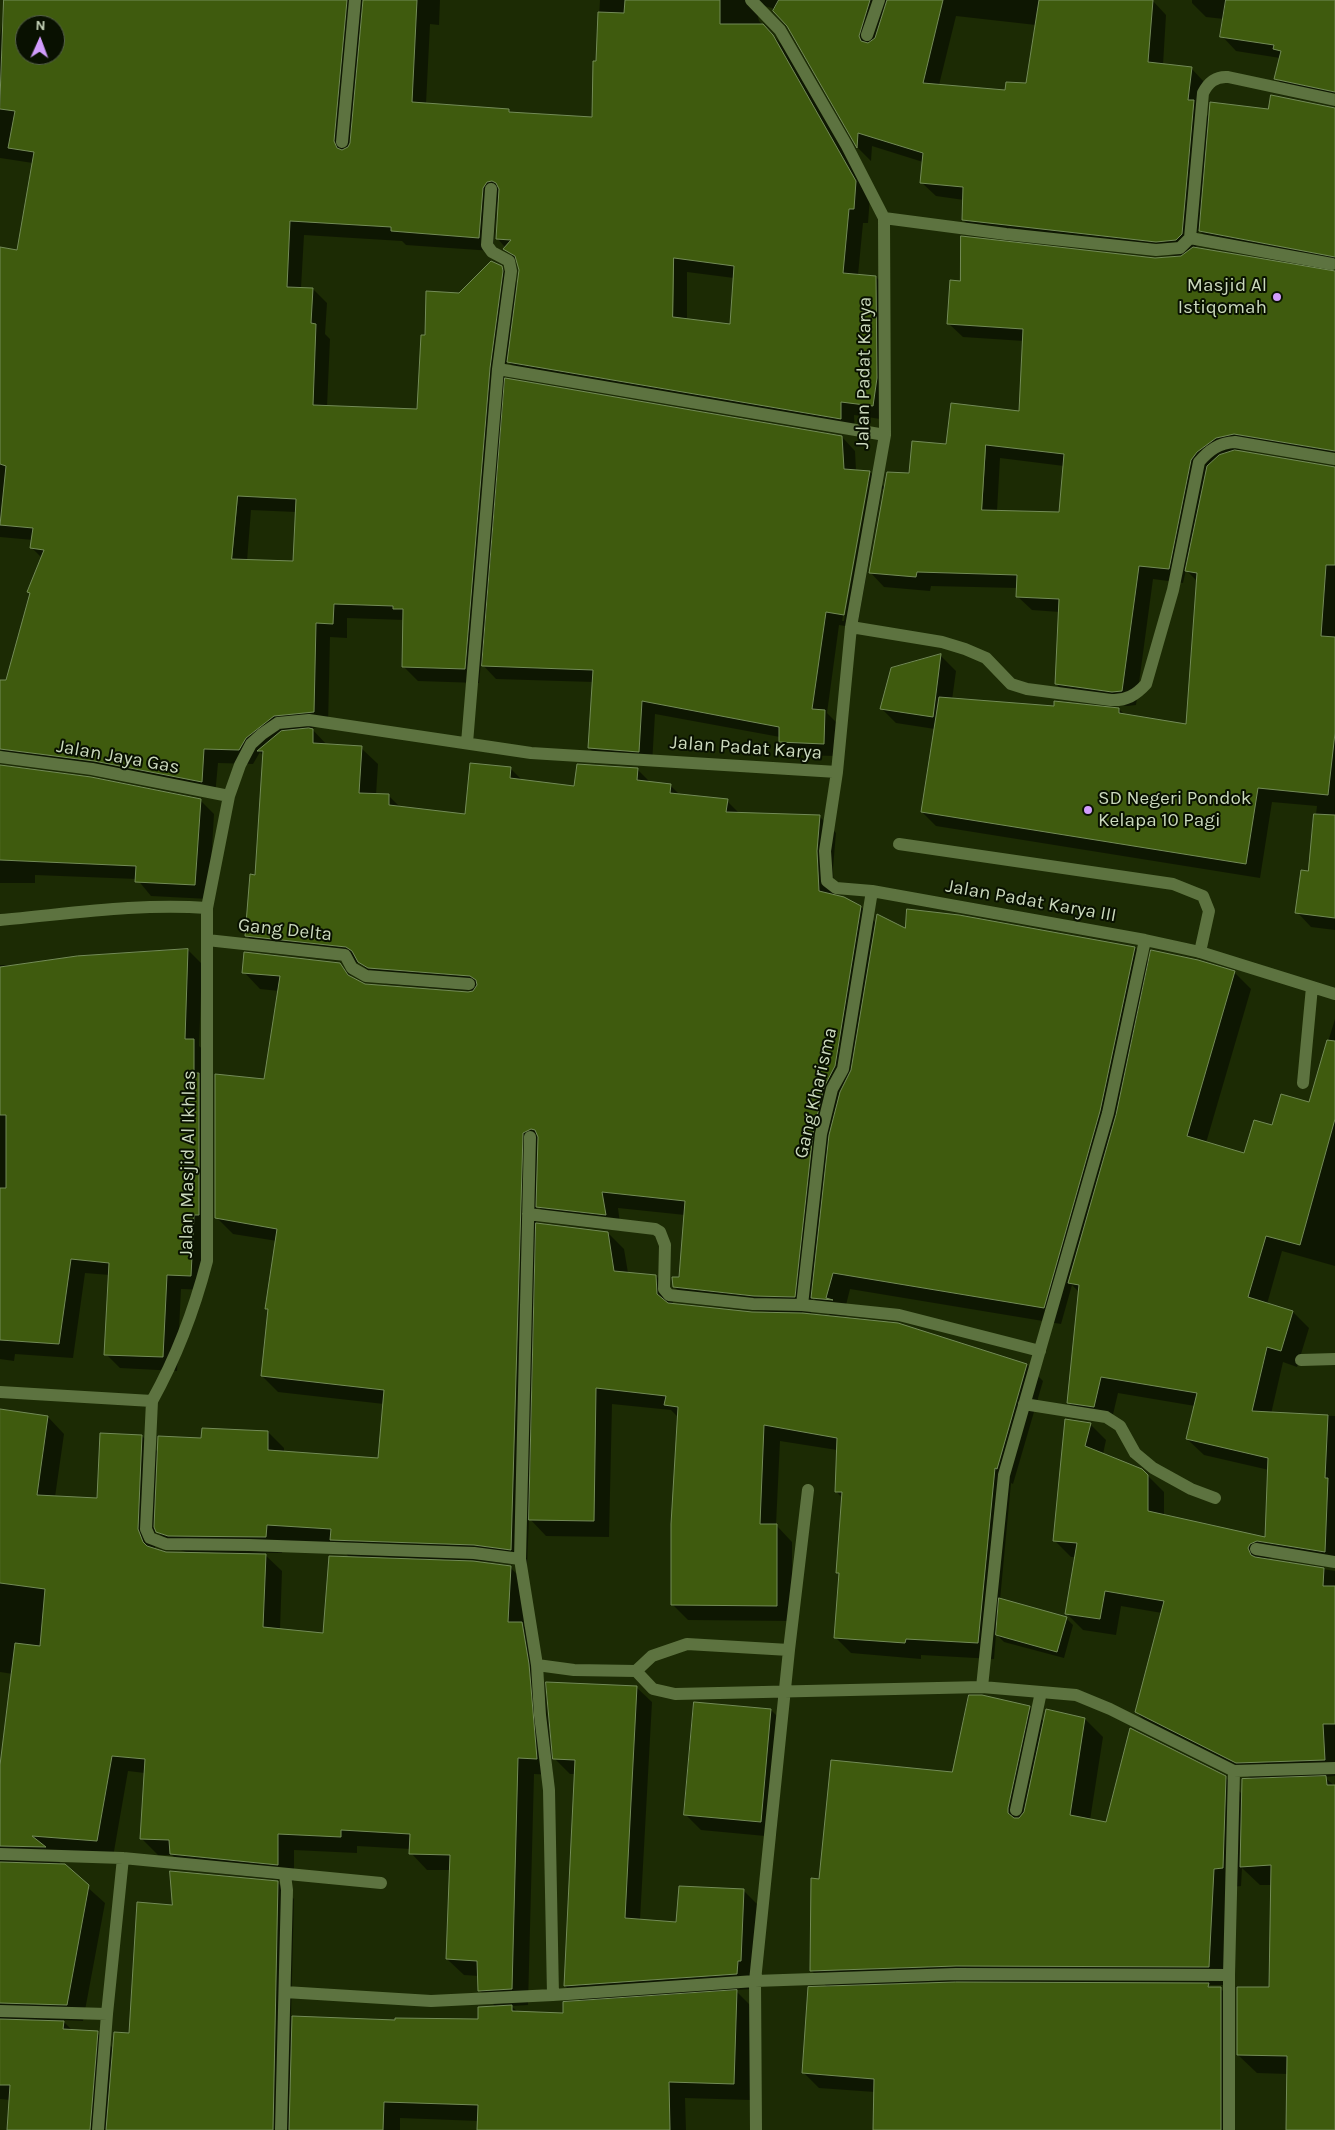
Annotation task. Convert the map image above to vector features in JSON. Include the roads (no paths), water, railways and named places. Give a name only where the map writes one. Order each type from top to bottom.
[{"type":"street","points":[[342,142],[355,0]]},
{"type":"street","name":"Jalan Padat Karya","points":[[229,796],[240,765],[251,744],[278,723],[309,720],[531,753],[837,772],[851,627],[885,435],[884,218],[847,146],[780,30],[751,0]]},
{"type":"street","points":[[867,35],[879,0]]},
{"type":"street","points":[[884,218],[1006,234],[1156,250],[1180,248],[1190,238],[1203,93],[1211,81],[1222,76],[1335,100]]},
{"type":"street","points":[[467,743],[498,369],[511,271],[509,261],[492,252],[487,245],[491,189]]},
{"type":"street","points":[[1190,238],[1332,264]]},
{"type":"street","points":[[498,369],[885,435]]},
{"type":"street","points":[[851,627],[942,642],[965,649],[986,658],[1011,684],[1027,689],[1110,700],[1124,700],[1138,692],[1146,684],[1174,590],[1199,462],[1207,453],[1223,442],[1234,442],[1335,459]]},
{"type":"street","name":"Jalan Jaya Gas","points":[[0,757],[92,769],[229,796]]},
{"type":"street","name":"Jalan Padat Karya III","points":[[837,772],[825,851],[826,881],[836,888],[872,891],[1145,940],[1200,952],[1335,994]]},
{"type":"street","name":"Jalan Masjid Al Ikhlas","points":[[152,1401],[181,1345],[197,1301],[207,1261],[207,908],[229,796]]},
{"type":"street","points":[[899,844],[1173,884],[1203,896],[1209,911],[1200,952]]},
{"type":"street","name":"Gang Kharisma","points":[[802,1305],[822,1134],[832,1089],[843,1069],[872,891]]},
{"type":"street","points":[[0,920],[125,908],[168,906],[207,908]]},
{"type":"street","name":"Gang Delta","points":[[208,940],[344,955],[352,968],[366,976],[469,984]]},
{"type":"street","points":[[982,1687],[1004,1475],[1108,1113],[1145,940]]},
{"type":"street","points":[[1303,1082],[1312,987]]},
{"type":"street","points":[[530,1137],[520,1559],[537,1666],[540,1714],[549,1790],[553,1995]]},
{"type":"street","points":[[528,1214],[660,1232],[665,1245],[664,1289],[669,1295],[753,1304],[802,1305],[899,1314],[1040,1351]]},
{"type":"street","points":[[1301,1360],[1335,1359]]},
{"type":"street","points":[[0,1392],[152,1401],[146,1529],[150,1538],[156,1542],[166,1544],[474,1553],[520,1559]]},
{"type":"street","points":[[1024,1404],[1106,1417],[1120,1426],[1135,1453],[1153,1468],[1191,1489],[1215,1498]]},
{"type":"street","points":[[756,2130],[755,1981],[789,1650],[808,1490]]},
{"type":"street","points":[[1256,1549],[1335,1562]]},
{"type":"street","points":[[537,1666],[574,1670],[636,1671],[652,1656],[687,1644],[789,1650]]},
{"type":"street","points":[[636,1671],[652,1689],[675,1694],[982,1687],[1076,1695],[1110,1709],[1234,1771],[1335,1768]]},
{"type":"street","points":[[1016,1810],[1041,1692]]},
{"type":"street","points":[[1229,2130],[1229,1975],[1234,1771]]},
{"type":"street","points":[[0,1854],[123,1858],[381,1884]]},
{"type":"street","points":[[98,2130],[107,2014],[123,1858]]},
{"type":"street","points":[[281,2130],[287,1890],[285,1875]]},
{"type":"street","points":[[285,1992],[431,2001],[553,1995],[755,1981],[956,1974],[1229,1975]]},
{"type":"street","points":[[0,2011],[107,2014]]},
{"type":"place","name":"Masjid Al Istiqomah","points":[[1277,297]]},
{"type":"place","name":"SD Negeri Pondok Kelapa 10 Pagi","points":[[1088,810]]}]
